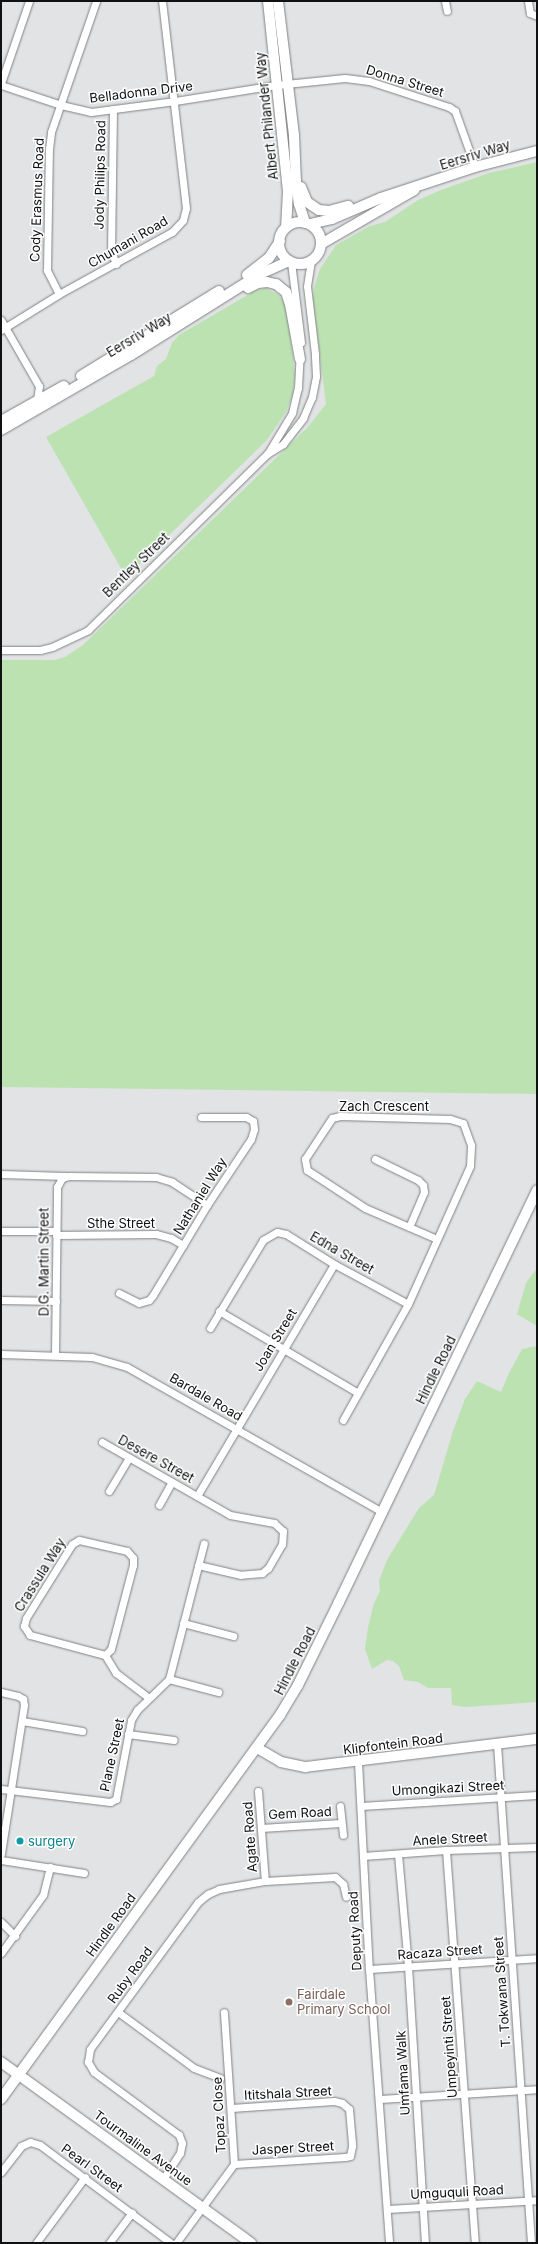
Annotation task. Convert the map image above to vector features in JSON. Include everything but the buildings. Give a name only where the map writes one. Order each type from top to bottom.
[{"type":"main road","name":"Albert Philander Way","points":[[268,1],[288,191],[286,227]]},
{"type":"main road","name":"Albert Philander Way","points":[[278,1],[288,84],[299,204],[308,223]]},
{"type":"main road","name":"Eersriv Way","points":[[308,223],[332,219],[403,190],[421,186],[475,167],[537,151]]},
{"type":"main road","points":[[295,156],[302,190],[307,202],[319,210],[328,211],[340,209],[380,192],[403,190]]},
{"type":"main road","name":"Eersriv Way","points":[[321,244],[421,186]]},
{"type":"main road","points":[[295,223],[308,223],[320,234],[321,244],[318,254],[311,261],[301,264],[290,261],[282,252],[280,241],[286,227],[295,223]]},
{"type":"main road","name":"Eersriv Way","points":[[1,421],[56,390],[250,273],[269,258],[280,241]]},
{"type":"main road","name":"Eersriv Way","points":[[1,430],[131,355],[260,274],[290,261]]},
{"type":"main road","points":[[216,301],[232,297],[258,283],[267,282],[283,288],[289,296],[300,359]]},
{"type":"main road","name":"Hindle Road","points":[[1,2099],[257,1748],[280,1715],[298,1685],[534,1203],[537,1190]]},
{"type":"main road","name":"Klipfontein Road","points":[[257,1748],[292,1766],[305,1767],[358,1762],[537,1739]]},
{"type":"main road","name":"Tourmaline Avenue","points":[[1,2062],[250,2243]]},
{"type":"street","points":[[1,84],[29,1]]},
{"type":"street","name":"Cody Erasmus Road","points":[[59,294],[49,278],[47,258],[49,149],[51,132],[96,1]]},
{"type":"street","name":"Chumani Road","points":[[3,329],[59,294],[172,232],[183,220],[186,208],[175,102],[162,1]]},
{"type":"street","points":[[445,1],[447,11]]},
{"type":"street","points":[[528,1],[530,12],[537,16]]},
{"type":"street","name":"Donna Street","points":[[288,84],[345,78],[358,79],[390,87],[449,107],[459,117],[475,167]]},
{"type":"street","name":"Belladonna Drive","points":[[1,84],[82,111],[175,102],[288,84]]},
{"type":"street","name":"Jody Philips Road","points":[[113,109],[111,251],[116,264]]},
{"type":"street","name":"Bentley Street","points":[[267,454],[292,413],[298,388],[301,340],[290,261]]},
{"type":"street","name":"Bentley Street","points":[[1,650],[40,650],[52,647],[88,630],[267,454],[283,444],[303,418],[312,397],[316,376],[307,286],[311,261]]},
{"type":"street","points":[[1,320],[3,329],[39,386],[36,400]]},
{"type":"street","points":[[39,386],[56,390]]},
{"type":"street","name":"Nathaniel Way","points":[[119,1293],[140,1303],[149,1300],[207,1205],[251,1139],[254,1124],[253,1121],[240,1116],[201,1117]]},
{"type":"street","name":"Zach Crescent","points":[[408,1304],[437,1240],[470,1166],[471,1145],[463,1123],[450,1119],[340,1116],[332,1118],[306,1159],[307,1170],[365,1208],[437,1240]]},
{"type":"street","points":[[375,1159],[418,1180],[423,1185],[424,1192],[409,1227]]},
{"type":"street","points":[[1,1174],[156,1177],[172,1182],[207,1205]]},
{"type":"street","name":"D.G. Martin Street","points":[[55,1355],[56,1187],[67,1176]]},
{"type":"street","name":"Sthe Street","points":[[1,1231],[156,1234],[171,1238],[183,1245]]},
{"type":"street","name":"Edna Street","points":[[210,1328],[263,1240],[272,1233],[286,1234],[334,1264],[408,1304]]},
{"type":"street","name":"Joan Street","points":[[197,1496],[334,1264]]},
{"type":"street","points":[[1,1300],[56,1301]]},
{"type":"street","points":[[343,1420],[408,1304]]},
{"type":"street","points":[[220,1311],[285,1348],[358,1393]]},
{"type":"street","name":"Bardale Road","points":[[1,1354],[92,1357],[123,1365],[382,1512]]},
{"type":"street","name":"Desere Street","points":[[102,1442],[197,1496]]},
{"type":"street","points":[[110,1491],[129,1458]]},
{"type":"street","points":[[159,1505],[172,1482]]},
{"type":"street","points":[[197,1496],[230,1515],[274,1523],[281,1527],[284,1535],[282,1544],[268,1568],[262,1573],[241,1575],[198,1565]]},
{"type":"street","name":"Crassula Way","points":[[79,1540],[127,1551],[133,1558],[133,1565],[111,1649],[105,1655],[30,1635],[24,1626],[26,1618],[72,1544],[79,1540]]},
{"type":"street","points":[[204,1543],[169,1679],[218,1692]]},
{"type":"street","points":[[183,1623],[232,1636]]},
{"type":"street","points":[[105,1655],[112,1669],[120,1677],[150,1698]]},
{"type":"street","name":"Plane Street","points":[[11,1790],[112,1802],[118,1794],[128,1734],[133,1715],[169,1679]]},
{"type":"street","points":[[1,1692],[23,1699],[22,1721],[1,1854]]},
{"type":"street","points":[[22,1721],[82,1731]]},
{"type":"street","points":[[128,1734],[174,1740]]},
{"type":"street","name":"T. Tokwana Street","points":[[497,1744],[531,2242]]},
{"type":"street","name":"Deputy Road","points":[[358,1762],[369,1969],[380,2099],[389,2243]]},
{"type":"street","points":[[1,1789],[11,1790]]},
{"type":"street","name":"Agate Road","points":[[258,1791],[265,1881]]},
{"type":"street","name":"Umongikazi Street","points":[[361,1806],[537,1795]]},
{"type":"street","name":"Gem Road","points":[[340,1806],[343,1835]]},
{"type":"street","name":"Gem Road","points":[[261,1828],[341,1823]]},
{"type":"street","name":"Anele Street","points":[[363,1856],[446,1850],[537,1847]]},
{"type":"street","name":"Umpeyinti Street","points":[[446,1850],[456,1963],[474,2243]]},
{"type":"street","name":"Umfama Walk","points":[[398,1854],[408,1966],[425,2243]]},
{"type":"street","points":[[1,1860],[84,1873]]},
{"type":"street","points":[[1,1953],[15,1936],[44,1893],[50,1867]]},
{"type":"street","name":"Ruby Road","points":[[163,2179],[180,2153],[182,2143],[179,2135],[94,2072],[88,2062],[90,2049],[198,1902],[208,1894],[219,1889],[265,1881],[335,1877],[343,1884],[346,1897]]},
{"type":"street","points":[[1,1922],[15,1936]]},
{"type":"street","name":"Racaza Street","points":[[369,1969],[537,1958]]},
{"type":"street","points":[[118,2012],[194,2068],[220,2078]]},
{"type":"street","name":"Topaz Close","points":[[176,2243],[234,2164],[224,2012]]},
{"type":"street","points":[[380,2099],[464,2092],[537,2089]]},
{"type":"street","name":"Ititshala Street","points":[[231,2108],[334,2101],[346,2105]]},
{"type":"street","name":"Jasper Street","points":[[234,2164],[350,2156],[352,2146],[349,2109],[346,2105]]},
{"type":"street","name":"Pearl Street","points":[[1,2172],[21,2146],[30,2142],[40,2146],[85,2177],[171,2243]]},
{"type":"street","points":[[36,2243],[85,2177]]},
{"type":"street","name":"Umguquli Road","points":[[387,2209],[537,2200]]},
{"type":"street","points":[[109,2243],[132,2213]]},
{"type":"green space","points":[[537,162],[537,1094],[1,1087],[1,660],[54,660],[65,657],[83,645],[307,428],[326,404],[313,299],[314,288],[320,269],[336,245],[370,226],[385,222],[418,200],[441,190],[489,173]]},
{"type":"green space","points":[[266,288],[279,295],[287,307],[295,374],[293,394],[286,412],[267,440],[126,577],[46,437],[154,376],[157,366],[166,359],[172,343],[179,335],[256,290]]},
{"type":"green space","points":[[537,1268],[537,1326],[517,1314],[526,1283]]},
{"type":"green space","points":[[537,1346],[537,1702],[465,1707],[452,1705],[451,1688],[428,1688],[418,1682],[404,1680],[399,1666],[393,1661],[387,1660],[372,1669],[365,1649],[368,1627],[374,1603],[380,1591],[379,1581],[387,1560],[419,1508],[434,1495],[453,1431],[465,1399],[477,1381],[501,1392],[522,1349]]},
{"type":"place","name":"surgery","points":[[20,1841]]},
{"type":"place","name":"Fairdale Primary School","points":[[289,2002]]}]
